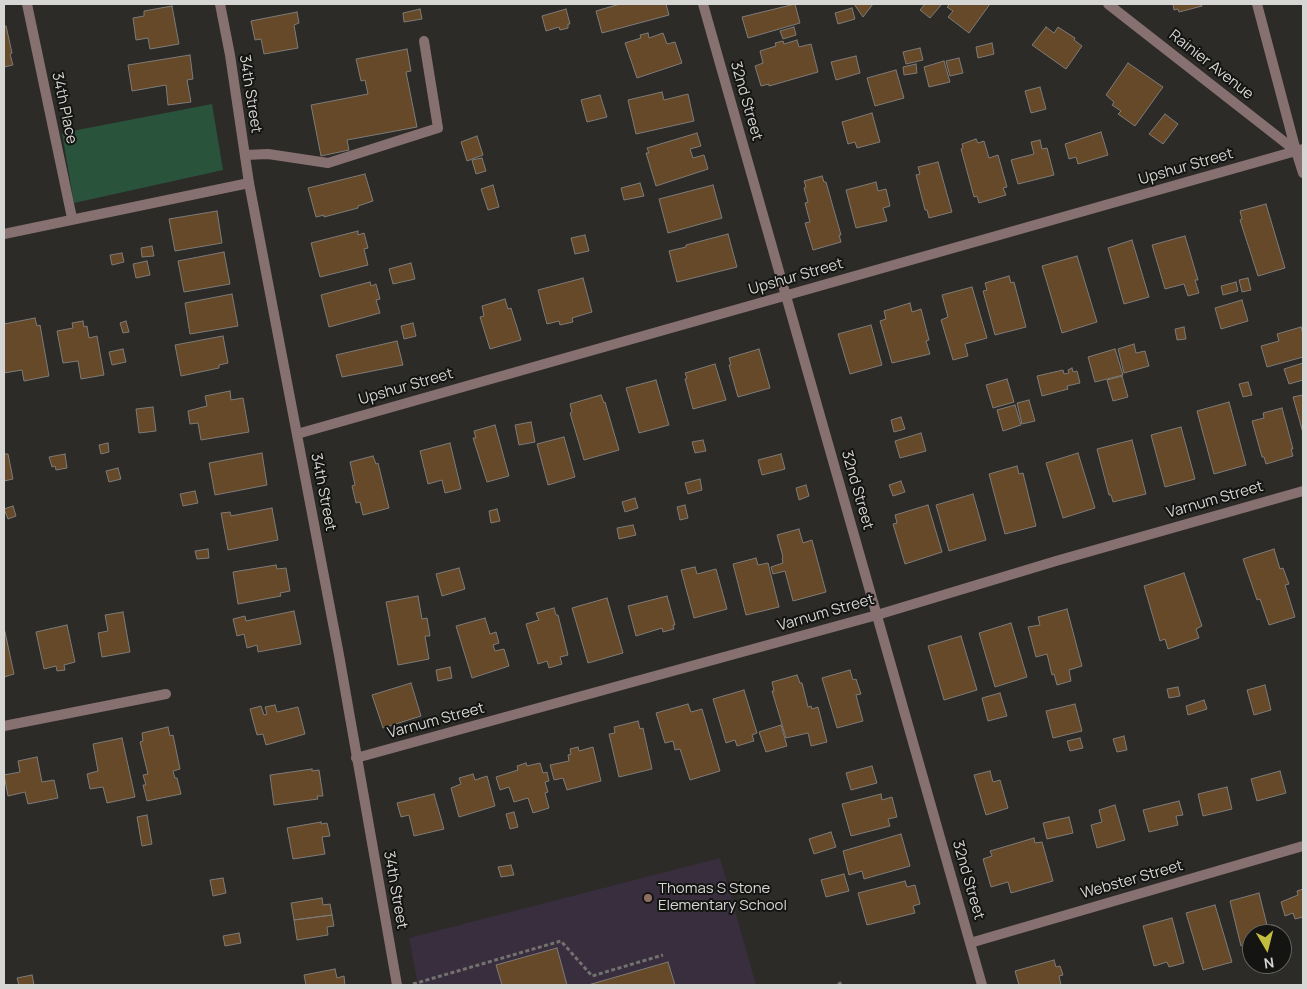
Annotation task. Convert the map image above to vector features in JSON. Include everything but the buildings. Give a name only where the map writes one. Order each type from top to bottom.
[{"type":"street","name":"34th Place","points":[[27,4],[72,218]]},
{"type":"street","name":"34th Street","points":[[220,4],[230,55],[249,183],[339,655],[397,985]]},
{"type":"street","name":"32nd Street","points":[[703,4],[982,985]]},
{"type":"street","name":"Rainier Avenue","points":[[1108,4],[1299,150]]},
{"type":"street","points":[[1257,4],[1299,150],[1303,173]]},
{"type":"street","points":[[245,155],[268,154],[328,163],[438,128],[424,41]]},
{"type":"street","name":"Upshur Street","points":[[297,434],[1299,150]]},
{"type":"street","points":[[4,234],[72,218],[249,183]]},
{"type":"street","name":"Varnum Street","points":[[356,758],[877,615],[1303,491]]},
{"type":"street","points":[[4,726],[166,694]]},
{"type":"street","name":"Webster Street","points":[[970,943],[1303,846]]},
{"type":"path","points":[[412,984],[561,941],[592,976],[663,955]]},
{"type":"path","points":[[838,985],[843,981]]},
{"type":"shaded area","name":"Thomas S Stone Elementary School","points":[[720,858],[756,985],[418,985],[409,938]]},
{"type":"green space","points":[[212,104],[223,170],[74,203],[62,133]]},
{"type":"place","name":"Thomas S Stone Elementary School","points":[[648,898]]}]
